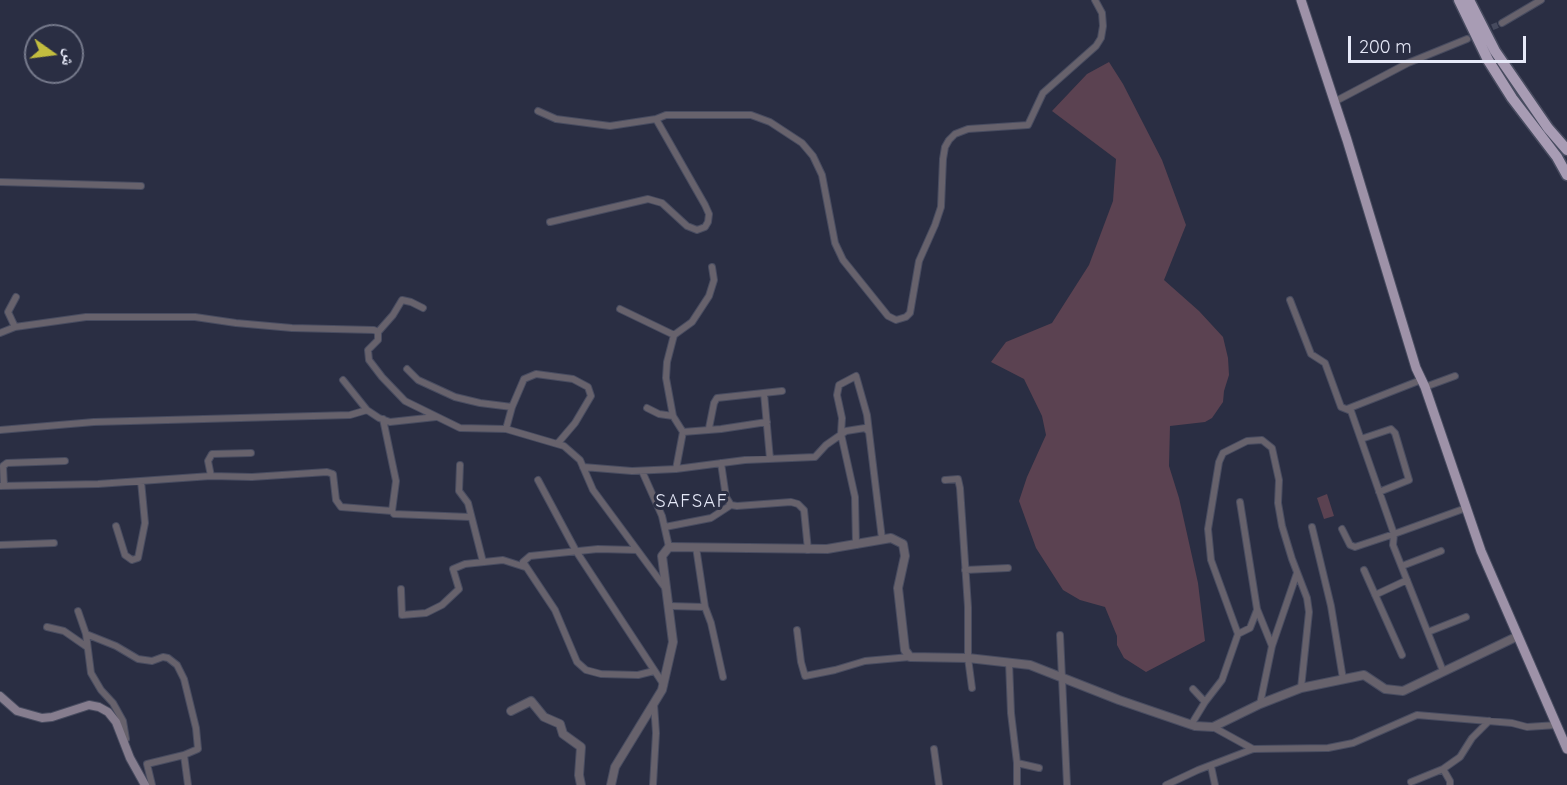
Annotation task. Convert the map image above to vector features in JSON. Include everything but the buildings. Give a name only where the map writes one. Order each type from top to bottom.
[{"type":"highway","points":[[1459,0],[1488,60],[1512,98],[1557,157],[1567,175]]},
{"type":"highway","points":[[1468,0],[1495,51],[1548,128],[1567,150]]},
{"type":"main road","points":[[1301,0],[1423,383],[1481,551],[1567,749]]},
{"type":"main road","points":[[0,696],[17,711],[42,718],[89,705],[108,712],[116,722],[129,758],[145,785]]},
{"type":"street","points":[[538,111],[556,119],[610,126],[656,119],[666,115],[751,115],[770,122],[802,143],[813,156],[822,175],[835,243],[843,260],[888,316],[896,320],[910,313],[919,261],[935,225],[940,207],[943,159],[949,140],[955,134],[968,129],[1028,125],[1043,93],[1096,46],[1101,38],[1104,26],[1102,13],[1095,0]]},
{"type":"street","points":[[1502,24],[1541,0]]},
{"type":"street","points":[[1334,102],[1408,63],[1467,39]]},
{"type":"street","points":[[550,222],[648,199],[662,203],[687,226],[697,230],[705,227],[709,214],[705,205],[656,119]]},
{"type":"street","points":[[0,182],[141,186]]},
{"type":"street","points":[[676,469],[683,432],[673,416],[666,378],[667,362],[674,334],[692,322],[709,296],[714,280],[712,267]]},
{"type":"street","points":[[15,327],[8,312],[16,297]]},
{"type":"street","points":[[423,308],[402,300],[378,332],[378,340],[368,350],[369,360],[382,377],[405,401],[460,428],[506,429],[558,443],[572,453],[584,467],[592,490],[666,590]]},
{"type":"street","points":[[1290,300],[1311,354],[1324,363],[1341,407],[1351,411],[1394,534],[1393,545],[1443,671]]},
{"type":"street","points":[[620,309],[674,334]]},
{"type":"street","points":[[0,333],[15,327],[86,317],[195,317],[292,328],[375,330],[378,332]]},
{"type":"street","points":[[407,369],[418,380],[455,396],[480,403],[512,407]]},
{"type":"street","points":[[506,429],[512,407],[524,379],[536,374],[573,379],[588,387],[591,396],[575,423],[558,443]]},
{"type":"street","points":[[856,545],[855,497],[841,434],[842,418],[837,395],[839,385],[856,376],[867,415],[882,539]]},
{"type":"street","points":[[1346,409],[1423,383],[1455,376]]},
{"type":"street","points":[[343,380],[368,410],[390,422],[438,417]]},
{"type":"street","points":[[709,428],[714,403],[717,399],[782,391]]},
{"type":"street","points":[[764,393],[770,459]]},
{"type":"street","points":[[647,408],[659,414],[673,416]]},
{"type":"street","points":[[0,430],[94,422],[350,415],[368,410]]},
{"type":"street","points":[[383,419],[396,481],[392,511]]},
{"type":"street","points":[[683,432],[767,422]]},
{"type":"street","points":[[584,467],[642,471],[676,469],[745,459],[815,457],[841,434],[855,429],[865,429],[869,432]]},
{"type":"street","points":[[1361,440],[1391,429],[1395,433],[1409,480],[1379,492]]},
{"type":"street","points":[[1191,725],[1222,680],[1238,634],[1211,560],[1208,529],[1219,462],[1223,453],[1247,441],[1262,440],[1272,448],[1279,480],[1278,503],[1282,526],[1307,598],[1309,612],[1301,688]]},
{"type":"street","points":[[211,476],[208,461],[212,454],[252,453]]},
{"type":"street","points":[[65,461],[7,463],[3,466],[2,486],[327,472],[333,474],[336,500],[341,507],[392,511],[394,514],[474,520],[483,562]]},
{"type":"street","points":[[722,463],[726,497],[731,505]]},
{"type":"street","points":[[460,465],[459,491],[468,503],[470,518]]},
{"type":"street","points":[[611,785],[615,767],[664,685],[674,642],[663,556],[669,547],[665,527],[642,471]]},
{"type":"street","points":[[945,480],[958,479],[960,488],[968,608],[968,658],[972,688]]},
{"type":"street","points":[[538,480],[576,551],[664,685]]},
{"type":"street","points":[[116,526],[125,555],[132,560],[138,558],[145,523],[141,481]]},
{"type":"street","points":[[665,527],[711,518],[731,505],[792,502],[804,510],[808,550]]},
{"type":"street","points":[[1240,502],[1257,609],[1272,646]]},
{"type":"street","points":[[1342,529],[1350,545],[1355,547],[1466,508]]},
{"type":"street","points":[[1312,527],[1331,606],[1343,679]]},
{"type":"street","points":[[669,547],[808,550],[856,545],[891,538],[903,544],[905,556],[898,588],[905,650],[910,657]]},
{"type":"street","points":[[0,545],[54,543]]},
{"type":"street","points":[[696,547],[705,607],[711,623],[723,677]]},
{"type":"street","points":[[636,550],[576,551],[530,556],[523,562],[555,610],[577,662],[586,670],[601,674],[638,675],[654,671]]},
{"type":"street","points":[[1402,566],[1441,551]]},
{"type":"street","points":[[401,589],[402,615],[426,614],[442,605],[459,589],[453,569],[465,564],[503,560],[525,567]]},
{"type":"street","points":[[965,570],[1008,568]]},
{"type":"street","points":[[1364,570],[1402,655]]},
{"type":"street","points":[[1260,704],[1272,646],[1297,573]]},
{"type":"street","points":[[1375,595],[1407,580]]},
{"type":"street","points":[[669,606],[705,607]]},
{"type":"street","points":[[1238,634],[1250,628],[1257,609]]},
{"type":"street","points":[[78,611],[86,634],[91,673],[101,690],[113,703],[123,722],[129,758]]},
{"type":"street","points":[[1428,632],[1466,617]]},
{"type":"street","points":[[47,627],[64,631],[87,647]]},
{"type":"street","points":[[797,630],[805,676],[865,661],[910,657],[968,658],[1030,665],[1191,725],[1213,727],[1252,749]]},
{"type":"street","points":[[86,634],[117,646],[138,659],[152,661],[163,657],[177,665],[184,679],[196,728],[198,749],[147,764],[152,785]]},
{"type":"street","points":[[1060,635],[1067,785]]},
{"type":"street","points":[[1213,727],[1260,704],[1301,688],[1364,675],[1385,689],[1403,691],[1518,636]]},
{"type":"street","points":[[1009,662],[1017,785]]},
{"type":"street","points":[[1193,689],[1205,702]]},
{"type":"street","points":[[511,711],[531,701],[544,717],[560,724],[563,734],[581,747],[579,775],[581,785]]},
{"type":"street","points":[[653,785],[656,733],[654,704]]},
{"type":"street","points":[[1166,785],[1252,749],[1299,750],[1353,743],[1417,715],[1512,723],[1527,727],[1557,725]]},
{"type":"street","points":[[1411,782],[1443,768],[1460,757],[1489,721]]},
{"type":"street","points":[[934,749],[939,785]]},
{"type":"street","points":[[183,755],[188,785]]},
{"type":"street","points":[[1017,763],[1039,768]]},
{"type":"street","points":[[1211,766],[1215,785]]},
{"type":"street","points":[[1443,768],[1450,785]]},
{"type":"shaded area","points":[[1109,62],[1123,84],[1162,160],[1186,225],[1164,280],[1199,311],[1223,337],[1228,358],[1229,375],[1223,402],[1212,418],[1205,422],[1170,426],[1169,466],[1179,498],[1198,583],[1205,641],[1146,672],[1124,658],[1117,645],[1117,636],[1105,607],[1080,600],[1063,590],[1036,548],[1019,501],[1046,435],[1042,416],[1024,379],[991,362],[1006,342],[1052,323],[1089,265],[1113,201],[1116,159],[1052,111],[1087,74]]},
{"type":"shaded area","points":[[1327,494],[1334,516],[1324,519],[1317,498]]},
{"type":"tunnel","points":[[1484,31],[1502,23]]},
{"type":"district","name":"SAFSAF","points":[[692,502]]}]
